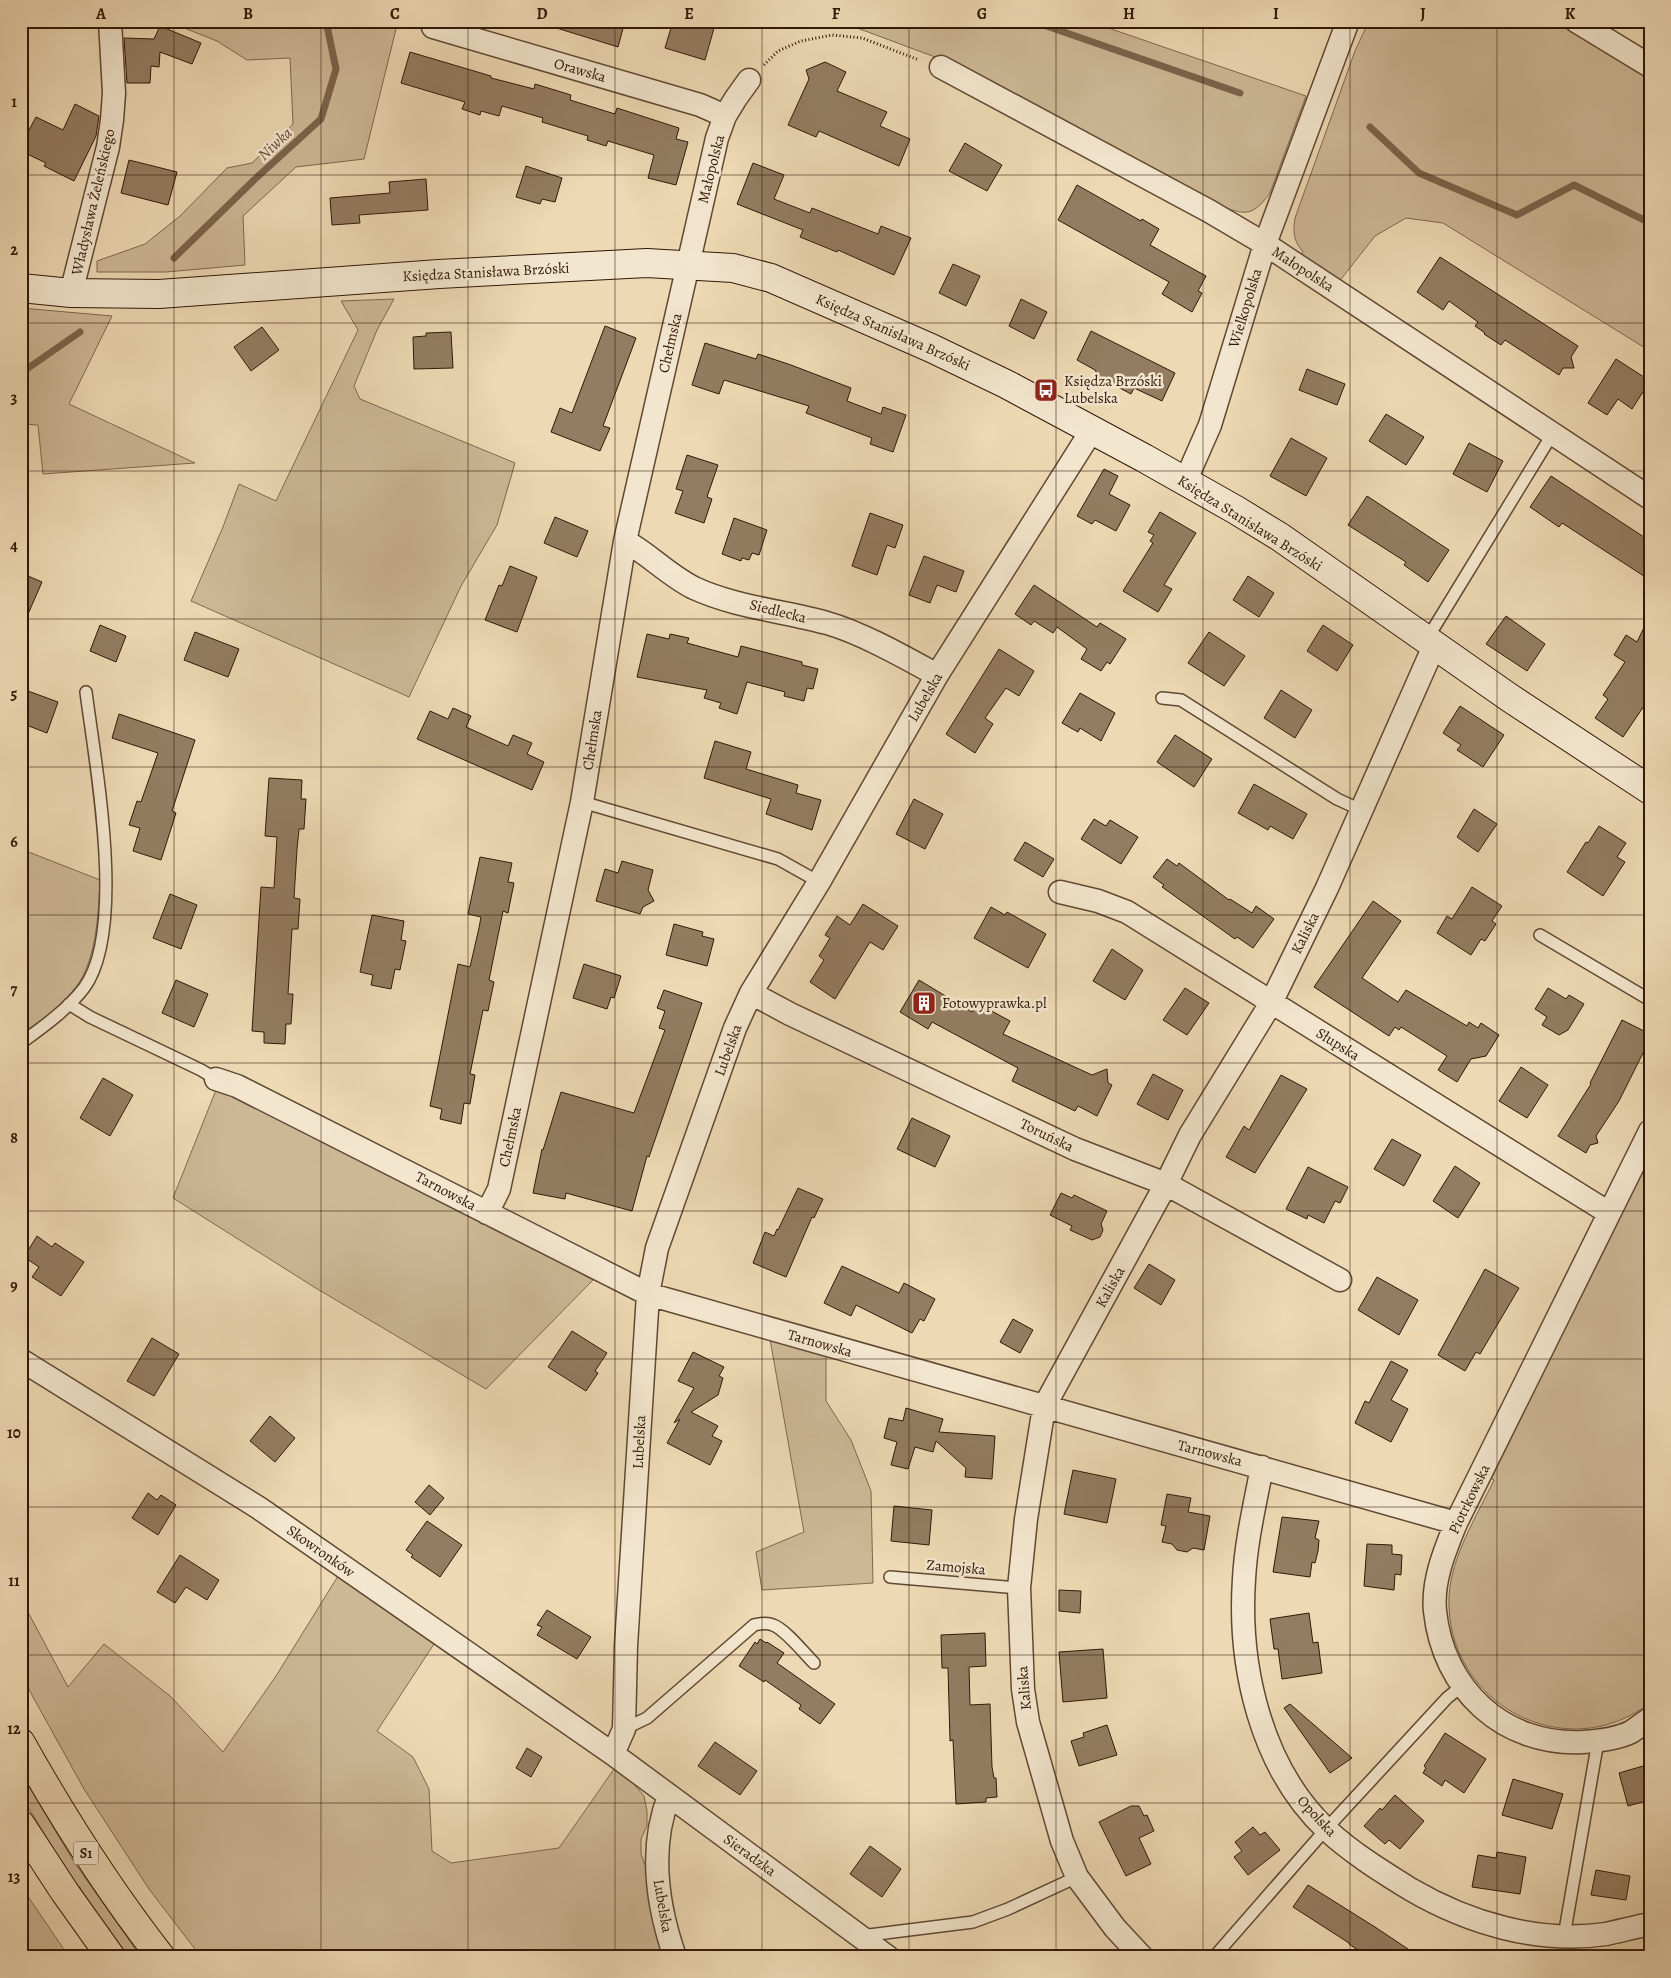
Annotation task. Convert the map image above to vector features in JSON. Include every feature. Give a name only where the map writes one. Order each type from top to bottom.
[{"type":"highway","name":"S1","points":[[21,1743],[53,1800],[97,1869],[161,1957]]},
{"type":"highway","points":[[21,1825],[64,1891],[111,1957]]},
{"type":"street","name":"Władysława Żeleńskiego","points":[[71,293],[108,147],[112,120],[114,93],[110,21]]},
{"type":"street","name":"Wielkopolska","points":[[1185,482],[1210,426],[1265,244],[1348,21]]},
{"type":"street","points":[[1576,21],[1650,66]]},
{"type":"street","name":"Orawska","points":[[433,26],[700,106],[725,116]]},
{"type":"street","name":"Małopolska","points":[[941,67],[1201,206],[1265,244],[1650,498]]},
{"type":"street","name":"Małopolska","points":[[688,265],[717,138],[725,116],[749,80]]},
{"type":"street","name":"Księdza Stanisława Brzóski","points":[[21,288],[71,293],[159,294],[439,274],[647,263],[734,268],[780,282],[931,348],[1006,384],[1185,482],[1280,538],[1430,643],[1650,790]]},
{"type":"street","name":"Chełmska","points":[[487,1213],[499,1189],[582,802],[625,541],[688,265]]},
{"type":"street","name":"Lubelska","points":[[613,1754],[624,1729],[626,1646],[648,1294],[661,1239],[735,1028],[751,993],[818,882],[937,676],[1092,430]]},
{"type":"street","name":"Siedlecka","points":[[625,541],[639,548],[674,576],[694,588],[721,598],[827,623],[915,663],[937,676]]},
{"type":"street","name":"Kaliska","points":[[1142,1957],[1115,1928],[1077,1877],[1062,1841],[1041,1774],[1028,1722],[1023,1689],[1019,1588],[1026,1519],[1044,1407],[1166,1184],[1190,1135],[1271,1003],[1327,888],[1430,643]]},
{"type":"street","name":"Słupska","points":[[1060,892],[1106,903],[1126,912],[1609,1214]]},
{"type":"street","name":"Toruńska","points":[[751,993],[790,1014],[1075,1149],[1166,1184],[1340,1280]]},
{"type":"street","name":"Tarnowska","points":[[216,1079],[237,1086],[648,1294],[1456,1523]]},
{"type":"street","name":"Piotrkowska","points":[[1650,1131],[1456,1523],[1445,1549],[1437,1577],[1434,1609],[1440,1641],[1452,1670],[1471,1698],[1497,1720],[1528,1736],[1564,1743],[1598,1741],[1630,1732],[1650,1719]]},
{"type":"street","name":"Skowronków","points":[[21,1360],[259,1508],[613,1754]]},
{"type":"street","name":"Opolska","points":[[1262,1467],[1251,1523],[1244,1579],[1244,1637],[1251,1680],[1262,1723],[1277,1762],[1298,1796],[1326,1829],[1386,1874],[1422,1896],[1456,1912],[1491,1925],[1564,1936],[1605,1934],[1650,1924]]},
{"type":"street","name":"Sieradzka","points":[[613,1754],[888,1957]]},
{"type":"street","name":"Lubelska","points":[[669,1796],[662,1815],[658,1838],[657,1878],[675,1957]]},
{"type":"lane","points":[[1430,643],[1553,433]]},
{"type":"lane","points":[[21,1043],[48,1023],[69,1004],[88,981],[102,943],[106,880],[99,794],[86,692]]},
{"type":"lane","points":[[1162,698],[1181,700],[1337,799],[1361,810]]},
{"type":"lane","points":[[582,802],[778,859],[818,882]]},
{"type":"lane","points":[[1540,936],[1650,1000]]},
{"type":"lane","points":[[69,1004],[90,1017],[216,1079]]},
{"type":"lane","name":"Zamojska","points":[[890,1577],[1019,1588]]},
{"type":"lane","points":[[624,1729],[647,1718],[754,1625],[764,1623],[774,1625],[814,1663]]},
{"type":"lane","points":[[1214,1957],[1326,1829],[1447,1698],[1463,1685]]},
{"type":"lane","points":[[1564,1936],[1598,1741]]},
{"type":"lane","points":[[860,1936],[973,1922],[1008,1909],[1077,1877]]},
{"type":"path","points":[[749,80],[778,51],[801,41],[832,35],[862,38],[941,67]]},
{"type":"shaded area","points":[[159,21],[398,21],[364,159],[296,167],[243,216],[245,265],[166,272],[97,272],[97,261],[145,244],[180,216],[227,168],[252,163],[293,124],[290,58],[247,60],[217,41],[174,24]]},
{"type":"shaded area","points":[[828,21],[1088,21],[1306,96],[1270,193],[1252,211],[1234,211],[1217,205],[943,60],[860,29]]},
{"type":"shaded area","points":[[1369,21],[1565,21],[1650,73],[1650,351],[1443,223],[1406,218],[1375,236],[1338,283],[1300,257],[1303,252],[1297,244],[1295,236],[1295,218],[1355,51]]},
{"type":"shaded area","points":[[394,299],[377,330],[354,386],[360,399],[515,463],[497,525],[461,586],[409,697],[191,601],[223,527],[239,484],[276,501],[358,330],[341,301]]},
{"type":"shaded area","points":[[21,308],[112,316],[69,404],[195,463],[43,474],[38,425],[21,424]]},
{"type":"shaded area","points":[[21,849],[100,880],[97,924],[91,954],[80,982],[60,1004],[21,1034]]},
{"type":"shaded area","points":[[218,1085],[407,1180],[593,1280],[486,1389],[314,1287],[173,1198]]},
{"type":"shaded area","points":[[1650,1151],[1650,1703],[1617,1721],[1582,1729],[1548,1726],[1516,1714],[1488,1694],[1467,1667],[1453,1635],[1449,1597],[1451,1582],[1454,1566],[1460,1551],[1494,1480],[1488,1477]]},
{"type":"shaded area","points":[[770,1339],[826,1355],[826,1401],[851,1440],[871,1491],[873,1583],[762,1590],[756,1552],[804,1532]]},
{"type":"shaded area","points":[[338,1576],[434,1644],[377,1731],[413,1757],[429,1789],[432,1851],[451,1863],[559,1848],[614,1769],[633,1783],[644,1796],[647,1826],[641,1839],[641,1854],[651,1881],[669,1957],[201,1957],[149,1889],[84,1789],[33,1697],[21,1673],[21,1599],[68,1687],[104,1644],[170,1696],[223,1752],[276,1676]]},
{"type":"shaded area","points":[[21,1773],[74,1862],[141,1957],[128,1957],[80,1891],[80,1887],[77,1887],[25,1800],[21,1797]]},
{"type":"shaded area","points":[[21,1886],[69,1957],[21,1957]]},
{"type":"building","points":[[551,21],[625,21],[618,47],[550,26]]},
{"type":"building","points":[[673,21],[716,21],[705,60],[665,48]]},
{"type":"building","points":[[160,26],[201,43],[192,64],[160,52],[159,67],[151,66],[150,83],[127,83],[124,38],[154,39]]},
{"type":"building","points":[[410,52],[491,76],[491,78],[534,89],[535,84],[571,95],[570,100],[615,114],[617,108],[679,128],[676,139],[688,142],[676,185],[648,178],[654,155],[608,141],[606,146],[587,140],[588,136],[542,122],[543,118],[502,106],[499,116],[481,111],[480,115],[462,109],[465,102],[401,83]]},
{"type":"building","points":[[825,62],[846,72],[837,91],[887,112],[880,126],[910,139],[899,166],[819,131],[816,137],[788,125],[809,79],[806,70]]},
{"type":"building","points":[[75,104],[99,116],[96,136],[74,181],[44,166],[46,163],[21,151],[21,145],[36,117],[63,130]]},
{"type":"building","points":[[965,143],[1002,165],[987,191],[949,171]]},
{"type":"building","points":[[129,160],[177,172],[168,205],[121,193]]},
{"type":"building","points":[[753,163],[784,175],[774,199],[810,213],[812,208],[878,234],[881,226],[911,238],[894,275],[838,250],[837,252],[800,237],[803,230],[737,204]]},
{"type":"building","points":[[526,166],[562,178],[555,202],[542,199],[540,204],[516,197]]},
{"type":"building","points":[[426,179],[428,210],[359,215],[360,223],[332,225],[330,198],[390,193],[389,182]]},
{"type":"building","points":[[1077,185],[1159,229],[1150,245],[1206,276],[1198,291],[1202,293],[1192,312],[1162,294],[1169,282],[1058,220]]},
{"type":"building","points":[[1440,257],[1578,346],[1571,357],[1574,368],[1563,368],[1559,375],[1505,340],[1501,345],[1484,334],[1475,326],[1478,322],[1449,301],[1443,310],[1417,292]]},
{"type":"building","points":[[953,264],[980,276],[966,306],[939,293]]},
{"type":"building","points":[[1021,299],[1047,312],[1034,339],[1009,326]]},
{"type":"building","points":[[605,326],[636,338],[603,426],[610,428],[600,451],[551,432],[560,408],[572,413]]},
{"type":"building","points":[[262,327],[279,350],[251,371],[234,347]]},
{"type":"building","points":[[1091,331],[1175,373],[1162,401],[1134,388],[1131,394],[1099,377],[1095,370],[1077,360]]},
{"type":"building","points":[[451,332],[453,368],[414,369],[413,337],[426,336],[426,333]]},
{"type":"building","points":[[705,343],[756,359],[758,354],[791,365],[851,388],[847,401],[881,414],[883,407],[906,415],[893,452],[870,444],[872,438],[806,413],[809,406],[724,380],[719,394],[692,385]]},
{"type":"building","points":[[1616,359],[1650,381],[1632,409],[1618,399],[1607,415],[1588,403]]},
{"type":"building","points":[[1307,369],[1345,384],[1337,405],[1299,390]]},
{"type":"building","points":[[1386,414],[1424,437],[1406,465],[1369,441]]},
{"type":"building","points":[[1291,438],[1327,458],[1306,496],[1270,476]]},
{"type":"building","points":[[1469,443],[1503,461],[1487,492],[1453,474]]},
{"type":"building","points":[[687,455],[718,465],[707,497],[712,499],[704,523],[675,513],[683,491],[676,489]]},
{"type":"building","points":[[1104,469],[1118,476],[1109,494],[1130,505],[1116,531],[1095,520],[1092,524],[1077,516]]},
{"type":"building","points":[[1551,476],[1650,541],[1650,580],[1562,523],[1559,527],[1530,507]]},
{"type":"building","points":[[1367,496],[1449,550],[1428,582],[1404,565],[1406,562],[1348,525]]},
{"type":"building","points":[[1160,512],[1196,533],[1164,585],[1172,589],[1158,612],[1123,591],[1153,543],[1150,541],[1154,535],[1148,532]]},
{"type":"building","points":[[870,513],[903,525],[895,548],[887,545],[877,575],[852,566]]},
{"type":"building","points":[[555,517],[588,531],[577,557],[544,543]]},
{"type":"building","points":[[734,518],[767,530],[759,555],[752,553],[749,560],[742,558],[741,561],[722,554]]},
{"type":"building","points":[[924,556],[964,571],[956,592],[937,585],[930,603],[909,595]]},
{"type":"building","points":[[510,566],[537,577],[517,632],[485,620],[499,585],[502,586]]},
{"type":"building","points":[[21,573],[42,582],[21,630]]},
{"type":"building","points":[[1248,576],[1274,593],[1259,617],[1233,600]]},
{"type":"building","points":[[1034,585],[1097,627],[1100,623],[1126,639],[1110,664],[1107,662],[1101,671],[1081,659],[1087,649],[1057,627],[1053,633],[1034,621],[1031,625],[1015,614]]},
{"type":"building","points":[[1650,615],[1650,697],[1623,737],[1595,718],[1608,699],[1603,695],[1625,662],[1614,655],[1626,635],[1637,642]]},
{"type":"building","points":[[1506,616],[1545,644],[1527,671],[1486,644]]},
{"type":"building","points":[[100,625],[126,636],[116,662],[90,651]]},
{"type":"building","points":[[1323,625],[1353,645],[1337,671],[1307,651]]},
{"type":"building","points":[[195,632],[239,649],[228,677],[184,660]]},
{"type":"building","points":[[1209,632],[1245,656],[1224,686],[1188,663]]},
{"type":"building","points":[[647,634],[669,639],[670,634],[689,638],[687,643],[738,657],[741,646],[802,662],[802,665],[818,669],[813,689],[807,688],[804,701],[784,696],[785,692],[747,682],[737,714],[719,708],[721,703],[704,698],[707,690],[637,677]]},
{"type":"building","points":[[999,649],[1034,671],[1019,696],[1006,688],[985,718],[993,724],[975,753],[946,734]]},
{"type":"building","points":[[1281,690],[1312,710],[1295,738],[1264,718]]},
{"type":"building","points":[[28,691],[58,702],[47,733],[21,723],[21,695],[26,697]]},
{"type":"building","points":[[1080,693],[1115,713],[1101,741],[1080,728],[1078,732],[1062,723]]},
{"type":"building","points":[[1460,706],[1504,735],[1483,767],[1457,750],[1461,745],[1443,733]]},
{"type":"building","points":[[453,708],[471,716],[466,727],[508,746],[513,735],[532,743],[527,754],[544,762],[532,790],[417,739],[430,711],[448,719]]},
{"type":"building","points":[[119,714],[195,740],[172,811],[176,813],[161,860],[133,851],[140,828],[129,825],[137,801],[141,802],[158,753],[112,738]]},
{"type":"building","points":[[1175,735],[1212,759],[1194,787],[1157,762]]},
{"type":"building","points":[[715,741],[751,752],[746,769],[798,785],[796,793],[821,800],[812,830],[766,814],[771,799],[704,778]]},
{"type":"building","points":[[269,778],[302,780],[301,799],[306,799],[304,829],[299,829],[297,849],[294,898],[300,899],[298,929],[292,929],[288,994],[293,994],[291,1024],[286,1024],[285,1044],[264,1043],[264,1032],[252,1031],[261,887],[274,888],[277,837],[265,836]]},
{"type":"building","points":[[1254,784],[1307,814],[1293,839],[1270,826],[1268,830],[1238,813]]},
{"type":"building","points":[[914,799],[943,814],[925,849],[896,834]]},
{"type":"building","points":[[1474,809],[1497,824],[1478,852],[1457,837]]},
{"type":"building","points":[[1094,819],[1106,826],[1110,820],[1138,837],[1121,864],[1081,839]]},
{"type":"building","points":[[1599,826],[1626,843],[1617,857],[1625,862],[1603,896],[1567,872],[1586,842],[1588,843]]},
{"type":"building","points":[[1025,842],[1054,859],[1043,877],[1014,860]]},
{"type":"building","points":[[480,857],[512,863],[508,882],[514,883],[508,913],[503,911],[489,980],[494,982],[488,1011],[483,1010],[470,1074],[475,1075],[470,1104],[464,1103],[461,1124],[440,1119],[442,1109],[430,1106],[458,964],[470,967],[479,928],[481,917],[468,914]]},
{"type":"building","points":[[1167,859],[1177,866],[1179,863],[1229,900],[1252,913],[1256,906],[1274,919],[1253,948],[1237,937],[1235,939],[1162,887],[1164,885],[1153,877]]},
{"type":"building","points":[[622,861],[653,870],[648,890],[654,901],[643,907],[640,914],[596,901],[605,869],[618,873]]},
{"type":"building","points":[[1472,887],[1502,906],[1492,921],[1496,924],[1485,941],[1481,939],[1471,955],[1437,933],[1447,916],[1452,919]]},
{"type":"building","points":[[170,894],[197,905],[181,949],[153,938]]},
{"type":"building","points":[[1373,901],[1401,921],[1362,978],[1398,1002],[1406,990],[1467,1026],[1469,1022],[1478,1028],[1481,1023],[1499,1035],[1486,1056],[1471,1059],[1457,1082],[1438,1070],[1447,1056],[1401,1027],[1399,1030],[1395,1027],[1389,1036],[1314,987]]},
{"type":"building","points":[[863,904],[898,926],[883,950],[870,942],[835,999],[810,982],[824,960],[819,956],[830,938],[825,935],[837,916],[850,925]]},
{"type":"building","points":[[991,907],[1005,915],[1007,912],[1046,934],[1028,968],[974,938]]},
{"type":"building","points":[[372,915],[404,921],[401,940],[406,941],[400,970],[395,969],[391,989],[371,985],[373,975],[360,972]]},
{"type":"building","points":[[674,924],[703,932],[702,936],[714,939],[707,966],[666,955]]},
{"type":"building","points":[[1112,949],[1143,970],[1125,1000],[1093,981]]},
{"type":"building","points":[[584,964],[621,976],[614,998],[611,997],[607,1009],[573,998]]},
{"type":"building","points":[[176,980],[208,994],[194,1027],[162,1013]]},
{"type":"building","points":[[919,980],[972,1012],[977,1003],[1010,1021],[1003,1034],[1092,1075],[1107,1069],[1108,1083],[1112,1085],[1097,1116],[1078,1106],[1075,1111],[1012,1081],[1018,1068],[932,1022],[928,1029],[900,1012]]},
{"type":"building","points":[[1185,988],[1209,1003],[1187,1035],[1163,1020]]},
{"type":"building","points":[[1548,988],[1566,999],[1569,995],[1584,1004],[1568,1030],[1559,1035],[1542,1025],[1547,1017],[1535,1009]]},
{"type":"building","points":[[664,990],[702,1003],[649,1157],[647,1156],[632,1211],[566,1193],[565,1199],[533,1193],[542,1149],[561,1092],[634,1113],[665,1030],[659,1028],[665,1011],[657,1008]]},
{"type":"building","points":[[1622,1020],[1650,1034],[1650,1039],[1619,1101],[1596,1136],[1598,1143],[1590,1145],[1586,1153],[1558,1136],[1591,1084]]},
{"type":"building","points":[[1521,1067],[1548,1085],[1527,1118],[1499,1101]]},
{"type":"building","points":[[1153,1074],[1183,1090],[1168,1120],[1137,1104]]},
{"type":"building","points":[[1281,1075],[1307,1089],[1255,1173],[1226,1157],[1244,1126],[1249,1130]]},
{"type":"building","points":[[103,1078],[133,1095],[110,1136],[80,1118]]},
{"type":"building","points":[[912,1118],[950,1136],[935,1167],[897,1149]]},
{"type":"building","points":[[1392,1139],[1421,1155],[1404,1186],[1374,1169]]},
{"type":"building","points":[[1455,1166],[1480,1183],[1458,1218],[1433,1201]]},
{"type":"building","points":[[1308,1167],[1348,1187],[1340,1203],[1335,1201],[1324,1223],[1308,1215],[1307,1219],[1286,1209]]},
{"type":"building","points":[[798,1188],[823,1199],[814,1218],[812,1217],[786,1277],[753,1263],[765,1232],[774,1236]]},
{"type":"building","points":[[1061,1193],[1072,1198],[1074,1195],[1107,1211],[1101,1224],[1103,1230],[1100,1237],[1092,1240],[1070,1230],[1072,1226],[1050,1215]]},
{"type":"building","points":[[37,1236],[52,1247],[55,1243],[84,1262],[61,1296],[32,1277],[39,1267],[24,1257]]},
{"type":"building","points":[[1149,1264],[1175,1280],[1161,1305],[1134,1288]]},
{"type":"building","points":[[842,1266],[899,1293],[904,1283],[935,1299],[924,1321],[920,1319],[912,1333],[856,1305],[851,1316],[824,1303]]},
{"type":"building","points":[[1485,1269],[1519,1288],[1480,1354],[1476,1352],[1465,1371],[1438,1355]]},
{"type":"building","points":[[1377,1277],[1418,1300],[1399,1335],[1358,1310]]},
{"type":"building","points":[[1013,1319],[1033,1330],[1020,1353],[1000,1342]]},
{"type":"building","points":[[572,1331],[607,1353],[595,1371],[598,1373],[586,1391],[548,1367]]},
{"type":"building","points":[[152,1338],[179,1354],[154,1396],[127,1381]]},
{"type":"building","points":[[693,1352],[724,1367],[719,1376],[723,1378],[718,1395],[691,1412],[718,1426],[712,1436],[722,1441],[710,1465],[667,1443],[680,1419],[674,1423],[694,1388],[678,1381]]},
{"type":"building","points":[[1391,1361],[1408,1370],[1391,1400],[1408,1409],[1391,1442],[1355,1423],[1365,1401],[1369,1403]]},
{"type":"building","points":[[906,1408],[943,1419],[939,1432],[995,1436],[992,1479],[965,1477],[966,1468],[936,1441],[933,1452],[915,1447],[908,1469],[891,1465],[897,1442],[884,1438],[889,1418],[903,1421]]},
{"type":"building","points":[[270,1416],[295,1438],[275,1462],[250,1441]]},
{"type":"building","points":[[1073,1470],[1116,1479],[1107,1523],[1064,1514]]},
{"type":"building","points":[[429,1485],[444,1498],[430,1515],[415,1502]]},
{"type":"building","points":[[148,1493],[157,1500],[161,1495],[176,1505],[158,1535],[132,1518]]},
{"type":"building","points":[[1167,1494],[1191,1498],[1188,1512],[1210,1516],[1204,1550],[1193,1548],[1187,1552],[1177,1550],[1172,1544],[1162,1542],[1166,1526],[1161,1525]]},
{"type":"building","points":[[894,1506],[932,1510],[929,1545],[891,1541]]},
{"type":"building","points":[[1282,1517],[1319,1521],[1315,1538],[1319,1540],[1318,1551],[1315,1563],[1312,1562],[1310,1577],[1273,1572]]},
{"type":"building","points":[[427,1521],[462,1545],[440,1577],[411,1557],[413,1555],[406,1550]]},
{"type":"building","points":[[1367,1544],[1392,1545],[1392,1554],[1402,1555],[1401,1575],[1395,1574],[1394,1590],[1364,1586]]},
{"type":"building","points":[[180,1555],[219,1580],[207,1600],[186,1587],[175,1603],[157,1592]]},
{"type":"building","points":[[1059,1590],[1081,1591],[1080,1613],[1059,1611]]},
{"type":"building","points":[[547,1610],[591,1637],[577,1659],[537,1635],[542,1627],[537,1625]]},
{"type":"building","points":[[1309,1613],[1313,1643],[1318,1642],[1322,1673],[1282,1679],[1278,1649],[1274,1649],[1270,1619]]},
{"type":"building","points":[[985,1633],[986,1666],[969,1667],[970,1705],[990,1704],[992,1767],[994,1778],[996,1778],[997,1797],[986,1798],[986,1802],[956,1804],[953,1740],[950,1741],[948,1668],[942,1668],[941,1635]]},
{"type":"building","points":[[760,1639],[784,1653],[777,1663],[835,1704],[820,1724],[799,1709],[801,1705],[765,1680],[764,1682],[739,1666],[755,1642],[757,1644]]},
{"type":"building","points":[[1103,1649],[1107,1698],[1063,1702],[1059,1652]]},
{"type":"building","points":[[1290,1704],[1352,1758],[1330,1773],[1284,1708]]},
{"type":"building","points":[[1107,1725],[1117,1755],[1079,1766],[1071,1741],[1084,1737],[1083,1733]]},
{"type":"building","points":[[1445,1733],[1486,1759],[1464,1793],[1445,1780],[1442,1786],[1423,1773],[1426,1768],[1424,1766]]},
{"type":"building","points":[[715,1742],[757,1771],[740,1795],[698,1766]]},
{"type":"building","points":[[527,1748],[542,1757],[531,1777],[516,1768]]},
{"type":"building","points":[[1650,1764],[1650,1800],[1628,1806],[1619,1773]]},
{"type":"building","points":[[1513,1779],[1563,1794],[1552,1829],[1502,1815]]},
{"type":"building","points":[[1395,1795],[1424,1821],[1400,1849],[1389,1840],[1385,1844],[1364,1826]]},
{"type":"building","points":[[1131,1806],[1139,1806],[1144,1816],[1147,1815],[1154,1831],[1139,1838],[1151,1864],[1126,1876],[1099,1822]]},
{"type":"building","points":[[1253,1827],[1260,1835],[1265,1832],[1280,1850],[1248,1875],[1234,1857],[1242,1851],[1235,1842]]},
{"type":"building","points":[[870,1846],[901,1869],[882,1897],[850,1874]]},
{"type":"building","points":[[1497,1852],[1526,1857],[1520,1894],[1472,1887],[1478,1855],[1496,1858]]},
{"type":"building","points":[[1596,1870],[1630,1876],[1626,1900],[1591,1895]]},
{"type":"building","points":[[1308,1885],[1420,1957],[1368,1957],[1293,1907]]},
{"type":"waterway","name":"Niwka","points":[[174,258],[254,180],[321,119],[336,69],[326,21]]},
{"type":"waterway","points":[[1032,21],[1240,93]]},
{"type":"waterway","points":[[1370,127],[1419,173],[1517,215],[1574,185],[1650,223]]},
{"type":"waterway","name":"Niwka","points":[[21,373],[80,332]]},
{"type":"place","name":"Księdza Brzóski Lubelska","points":[[1046,390]]},
{"type":"place","name":"Fotowyprawka.pl","points":[[924,1003]]}]
